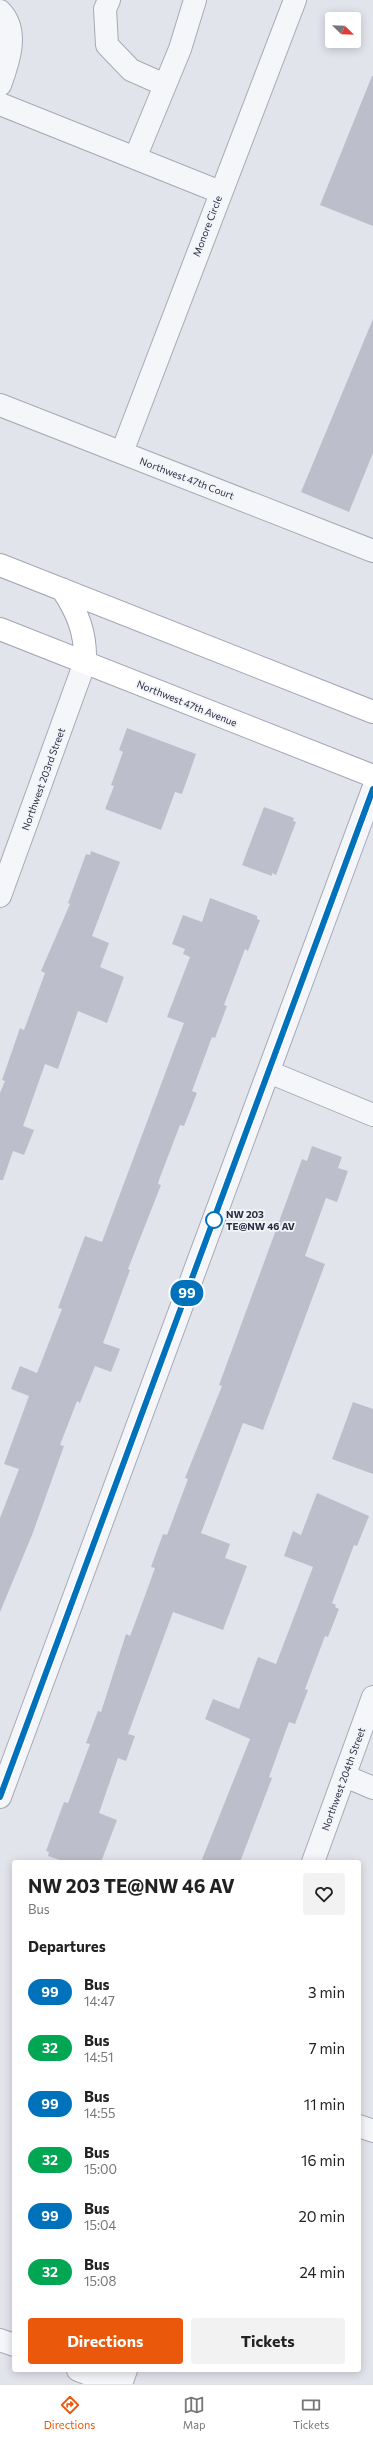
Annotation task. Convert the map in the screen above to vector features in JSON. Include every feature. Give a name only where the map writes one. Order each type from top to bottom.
[{"type":"main road","points":[[0,565],[373,712]]},
{"type":"main road","points":[[62,589],[75,610],[82,627],[86,646],[85,662]]},
{"type":"main road","name":"Northwest 47th Avenue","points":[[0,629],[373,776]]},
{"type":"street","points":[[109,0],[105,9],[107,45],[131,70],[165,85]]},
{"type":"street","points":[[135,158],[180,49],[195,0]]},
{"type":"street","name":"Monore Circle","points":[[122,452],[220,192],[295,0]]},
{"type":"street","points":[[0,11],[4,15],[11,38],[9,58],[0,85]]},
{"type":"street","points":[[0,104],[220,192]]},
{"type":"street","name":"Northwest 47th Court","points":[[0,405],[373,551]]},
{"type":"street","name":"Northwest 203rd Street","points":[[0,896],[85,662]]},
{"type":"street","points":[[0,1797],[373,789]]},
{"type":"street","points":[[269,1072],[373,1115]]},
{"type":"street","name":"Northwest 204th Street","points":[[314,1860],[373,1697]]},
{"type":"street","points":[[344,1776],[373,1788]]},
{"type":"street","points":[[361,2127],[373,2131]]},
{"type":"street","points":[[0,2340],[12,2344]]},
{"type":"street","points":[[83,2372],[114,2384]]},
{"type":"street","points":[[120,2384],[125,2372]]},
{"type":"building","points":[[373,76],[373,226],[320,205]]},
{"type":"building","points":[[373,319],[373,453],[349,512],[301,492]]},
{"type":"building","points":[[127,728],[196,754],[182,794],[175,792],[161,830],[105,809],[114,786],[111,785],[123,752],[119,750]]},
{"type":"building","points":[[264,807],[294,818],[293,821],[296,822],[276,875],[272,873],[272,876],[242,865]]},
{"type":"building","points":[[91,851],[120,862],[92,936],[109,943],[100,967],[124,977],[107,1023],[78,1011],[58,1069],[45,1064],[23,1126],[34,1130],[24,1155],[13,1151],[3,1180],[0,1180],[0,1093],[5,1081],[2,1080],[20,1028],[24,1030],[45,973],[41,971],[70,904],[68,903],[86,854],[90,855]]},
{"type":"building","points":[[210,898],[257,916],[257,919],[260,920],[248,951],[245,949],[224,1005],[227,1006],[215,1038],[212,1037],[192,1091],[197,1093],[184,1126],[180,1125],[159,1180],[158,1184],[161,1185],[128,1269],[130,1270],[103,1343],[120,1349],[111,1372],[95,1366],[80,1403],[77,1401],[60,1445],[64,1446],[32,1535],[0,1612],[0,1518],[19,1469],[4,1464],[29,1396],[11,1389],[20,1366],[37,1373],[62,1309],[58,1308],[85,1236],[102,1242],[184,1023],[167,1017],[190,957],[183,954],[185,949],[172,944],[183,915],[202,922]]},
{"type":"building","points":[[312,1146],[342,1157],[338,1168],[348,1171],[337,1202],[326,1198],[305,1256],[325,1264],[263,1430],[243,1423],[201,1533],[230,1544],[225,1558],[247,1566],[223,1630],[173,1612],[128,1734],[135,1736],[126,1761],[118,1758],[99,1813],[117,1820],[102,1860],[59,1860],[48,1856],[49,1852],[46,1851],[64,1802],[68,1803],[90,1744],[86,1743],[98,1711],[101,1712],[126,1634],[130,1636],[135,1623],[155,1568],[151,1567],[163,1534],[167,1535],[188,1479],[185,1478],[222,1386],[219,1385],[302,1159],[307,1161]]},
{"type":"building","points":[[353,1402],[373,1409],[373,1474],[332,1459]]},
{"type":"building","points":[[317,1493],[369,1516],[357,1546],[354,1545],[332,1603],[339,1609],[328,1637],[325,1636],[305,1689],[308,1690],[295,1724],[289,1722],[269,1777],[272,1778],[241,1860],[202,1860],[250,1739],[205,1719],[213,1699],[239,1709],[258,1657],[276,1664],[313,1567],[284,1556],[293,1531],[301,1535]]},
{"type":"bus line","name":"99","points":[[0,1797],[373,789]]},
{"type":"place","name":"NW 203 TE@NW 46 AV","points":[[214,1220]]}]
